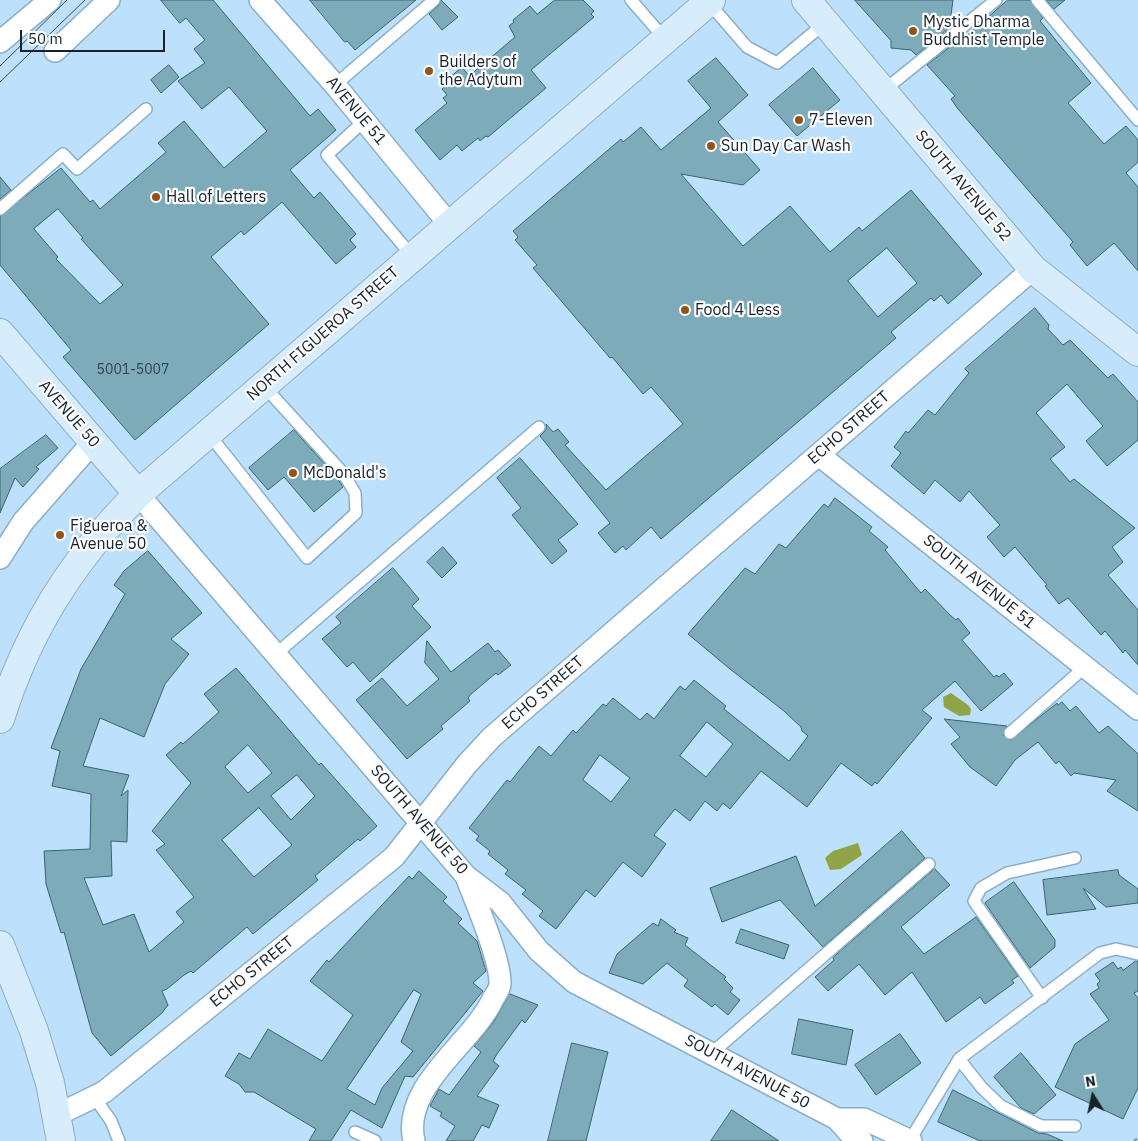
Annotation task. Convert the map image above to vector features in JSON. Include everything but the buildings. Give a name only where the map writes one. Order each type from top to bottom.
[{"type":"main road","name":"SOUTH AVENUE 52","points":[[806,0],[1033,269],[1138,352]]},
{"type":"main road","name":"NORTH FIGUEROA STREET","points":[[0,720],[15,672],[47,610],[78,561],[138,494],[709,1]]},
{"type":"main road","name":"AVENUE 50","points":[[0,333],[138,494]]},
{"type":"main road","points":[[0,945],[34,1031],[50,1083],[59,1128]]},
{"type":"street","points":[[0,42],[50,0]]},
{"type":"street","points":[[56,52],[109,0]]},
{"type":"street","name":"AVENUE 51","points":[[260,0],[335,85],[449,224]]},
{"type":"street","name":"ECHO STREET","points":[[59,1128],[394,857],[422,824],[467,764],[492,737],[1033,269]]},
{"type":"street","points":[[0,558],[23,522],[93,442]]},
{"type":"street","name":"SOUTH AVENUE 51","points":[[819,455],[1085,667],[1135,703]]},
{"type":"street","name":"SOUTH AVENUE 50","points":[[138,494],[466,876],[500,902],[539,951],[574,982],[837,1119],[852,1136],[862,1141]]},
{"type":"street","points":[[414,1141],[412,1131],[414,1111],[427,1085],[489,1008],[501,983],[493,950],[466,876]]},
{"type":"street","name":"SOUTH AVENUE 50","points":[[837,1119],[864,1119],[911,1141]]},
{"type":"lane","points":[[335,85],[434,0]]},
{"type":"lane","points":[[631,0],[665,39]]},
{"type":"lane","points":[[883,91],[996,0]]},
{"type":"lane","points":[[1037,0],[1138,120]]},
{"type":"lane","points":[[709,1],[748,47],[777,62],[825,23]]},
{"type":"lane","points":[[0,209],[63,154],[77,169],[146,109]]},
{"type":"lane","points":[[364,121],[327,155],[412,256]]},
{"type":"lane","points":[[208,434],[307,558],[356,513],[355,493],[343,473],[263,386]]},
{"type":"lane","points":[[276,654],[539,427]]},
{"type":"lane","points":[[1010,733],[1085,667]]},
{"type":"lane","points":[[1042,998],[974,901],[980,888],[1007,873],[1075,858]]},
{"type":"lane","points":[[712,1053],[929,864]]},
{"type":"lane","points":[[911,1141],[959,1060],[1100,953],[1116,949],[1138,954]]},
{"type":"lane","points":[[959,1060],[1000,1106],[1041,1126],[1075,1126]]},
{"type":"lane","points":[[95,1098],[111,1121],[119,1141]]},
{"type":"lane","points":[[355,1132],[375,1141]]},
{"type":"path","points":[[1134,1141],[1138,1138]]},
{"type":"shaded area","points":[[951,693],[968,705],[971,709],[970,715],[959,716],[944,707],[943,697]]},
{"type":"shaded area","points":[[858,843],[862,855],[841,869],[830,870],[825,858],[833,851]]},
{"type":"tram line","points":[[0,66],[67,0]]},
{"type":"tram line","points":[[0,82],[85,0]]},
{"type":"place","name":"Mystic Dharma Buddhist Temple","points":[[913,31]]},
{"type":"place","name":"Builders of the Adytum","points":[[429,71]]},
{"type":"place","name":"7-Eleven","points":[[799,120]]},
{"type":"place","name":"Sun Day Car Wash","points":[[711,146]]},
{"type":"place","name":"Hall of Letters","points":[[156,197]]},
{"type":"place","name":"Food 4 Less","points":[[685,310]]},
{"type":"place","name":"McDonald's","points":[[293,473]]},
{"type":"place","name":"Figueroa & Avenue 50","points":[[60,535]]}]
